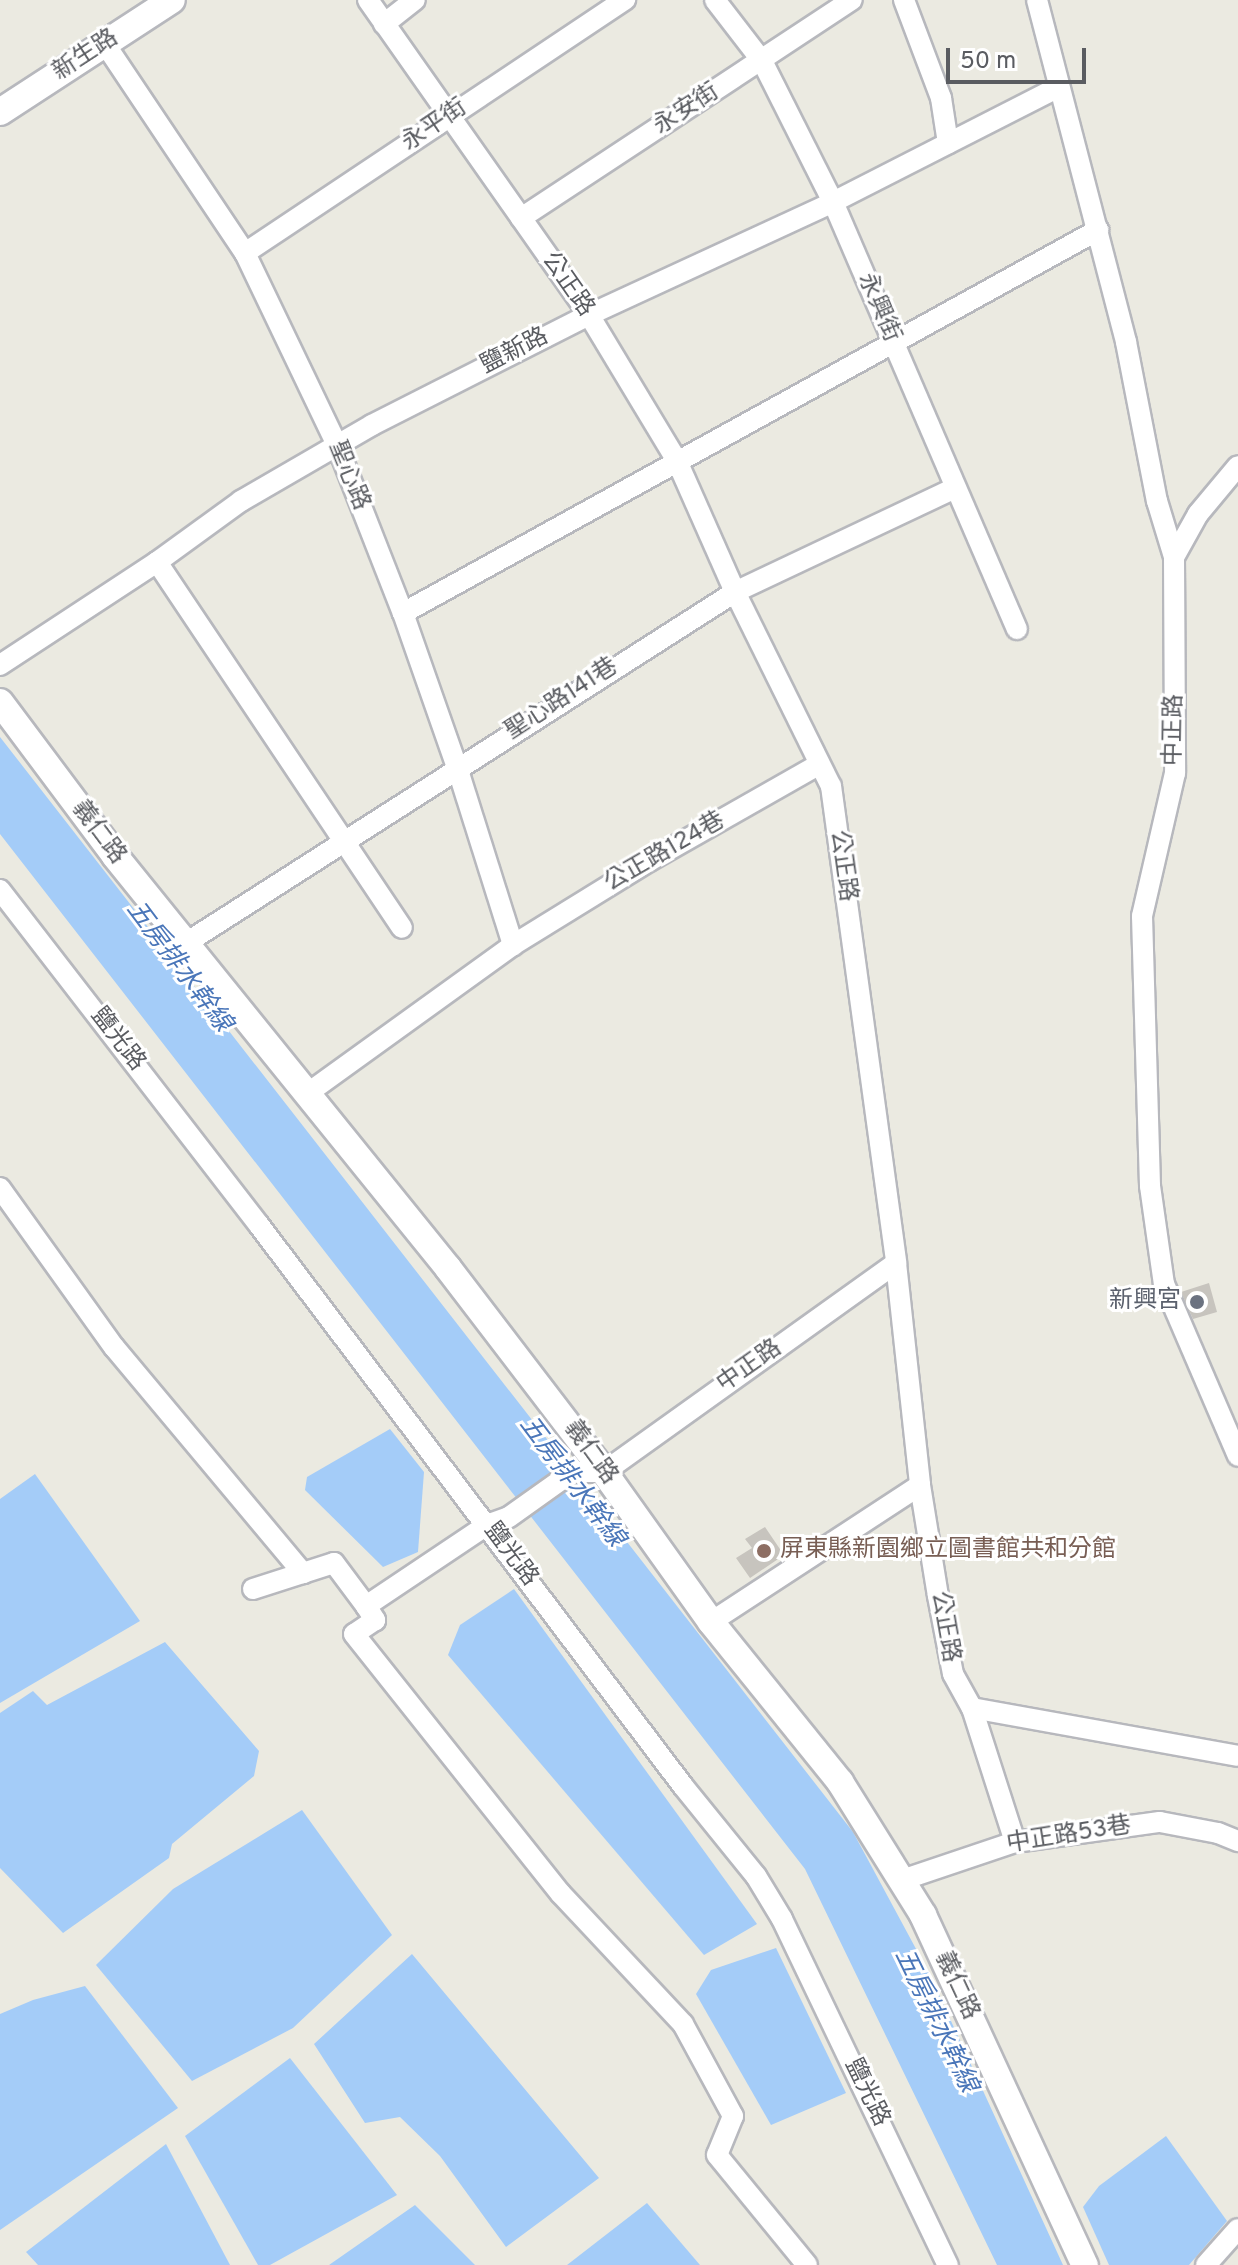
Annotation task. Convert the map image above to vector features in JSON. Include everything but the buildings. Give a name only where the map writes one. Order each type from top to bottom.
[{"type":"street","name":"新生路","points":[[0,112],[172,0]]},
{"type":"street","name":"公正路","points":[[368,0],[589,315],[677,461],[735,592],[831,786],[896,1263],[920,1485],[953,1674],[972,1708],[1015,1842]]},
{"type":"street","points":[[384,24],[415,0]]},
{"type":"street","name":"永平街","points":[[245,253],[625,0]]},
{"type":"street","name":"永興街","points":[[715,0],[762,61],[833,202],[1017,629]]},
{"type":"street","name":"永安街","points":[[521,218],[851,0]]},
{"type":"street","points":[[904,0],[941,98],[948,143]]},
{"type":"street","name":"中正路","points":[[1037,0],[1057,88],[1126,342],[1157,501],[1174,557],[1175,773],[1142,916],[1150,1186],[1164,1284],[1238,1456]]},
{"type":"street","name":"聖心路","points":[[105,44],[245,253],[337,445],[403,613],[457,767],[513,945]]},
{"type":"street","name":"鹽新路","points":[[0,665],[157,562],[241,501],[337,445],[589,315],[833,202],[1057,88]]},
{"type":"street","points":[[403,613],[1098,230]]},
{"type":"street","points":[[1174,557],[1198,514],[1238,466]]},
{"type":"street","name":"聖心路141巷","points":[[186,943],[735,592],[955,488]]},
{"type":"street","points":[[157,562],[402,928]]},
{"type":"street","name":"義仁路","points":[[0,702],[115,856],[308,1093],[604,1472],[711,1622],[811,1742],[869,1823],[923,1915],[1085,2265]]},
{"type":"street","name":"公正路124巷","points":[[308,1093],[513,945],[649,861],[818,765]]},
{"type":"street","name":"鹽光路","points":[[0,890],[683,1786],[756,1876],[782,1919],[948,2265]]},
{"type":"street","points":[[0,1188],[114,1347],[303,1573]]},
{"type":"street","name":"中正路","points":[[604,1472],[896,1263]]},
{"type":"street","points":[[366,1606],[487,1525],[509,1517],[572,1472],[604,1472]]},
{"type":"street","points":[[711,1622],[920,1485]]},
{"type":"street","points":[[253,1589],[334,1563],[375,1620],[354,1634],[561,1894],[683,2024],[733,2116],[717,2155],[807,2265]]},
{"type":"street","points":[[972,1708],[1238,1756]]},
{"type":"street","name":"中正路53巷","points":[[902,1880],[1015,1842],[1160,1822],[1218,1833],[1238,1841]]},
{"type":"street","points":[[1206,2265],[1238,2229]]},
{"type":"water","name":"五房排水幹線","points":[[0,737],[853,1832],[929,1973],[1063,2265],[997,2265],[805,1869],[0,834]]},
{"type":"water","points":[[390,1429],[424,1472],[418,1552],[383,1567],[305,1490],[307,1477]]},
{"type":"water","points":[[35,1474],[140,1621],[0,1703],[0,1499]]},
{"type":"water","points":[[514,1589],[757,1924],[704,1955],[448,1655],[460,1625]]},
{"type":"water","points":[[165,1642],[259,1751],[254,1776],[172,1844],[169,1858],[63,1933],[0,1868],[0,1713],[33,1691],[47,1705]]},
{"type":"water","points":[[302,1810],[392,1935],[293,2028],[192,2081],[96,1965],[173,1889]]},
{"type":"water","points":[[776,1948],[846,2093],[771,2125],[696,1994],[711,1970]]},
{"type":"water","points":[[412,1954],[599,2178],[506,2247],[440,2156],[400,2117],[365,2123],[314,2044]]},
{"type":"water","points":[[85,1986],[178,2108],[0,2230],[0,2014],[33,2000]]},
{"type":"water","points":[[290,2058],[397,2195],[270,2265],[258,2265],[185,2136]]},
{"type":"water","points":[[1166,2136],[1227,2221],[1189,2265],[1109,2265],[1083,2207],[1099,2186]]},
{"type":"water","points":[[166,2144],[230,2265],[38,2265],[26,2252]]},
{"type":"water","points":[[647,2203],[700,2265],[567,2265]]},
{"type":"water","points":[[415,2205],[475,2265],[329,2265]]},
{"type":"place","name":"新興宮","points":[[1197,1302]]},
{"type":"place","name":"屏東縣新園鄉立圖書館共和分館","points":[[764,1551]]}]
